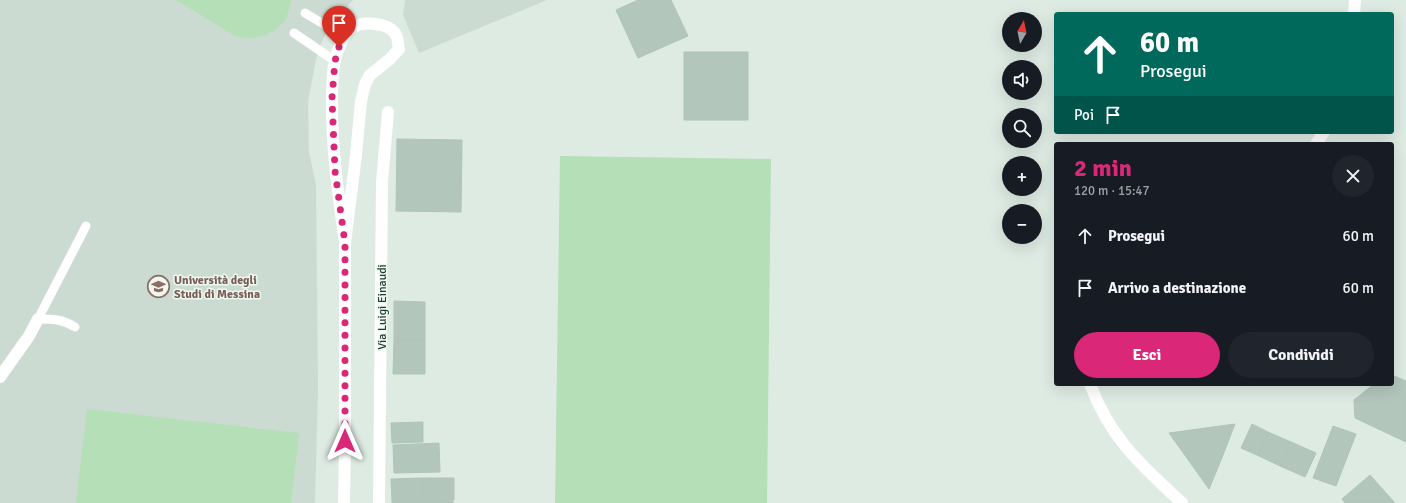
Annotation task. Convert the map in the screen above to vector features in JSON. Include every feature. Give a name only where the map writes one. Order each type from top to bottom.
[{"type":"street","points":[[1354,12],[1355,0]]},
{"type":"street","points":[[344,503],[345,243],[361,101],[365,84],[370,75],[399,50],[396,35],[390,27],[379,24],[365,24],[352,28],[339,47],[335,61],[332,98],[333,144],[335,171],[345,243]]},
{"type":"street","name":"Via Luigi Einaudi","points":[[379,503],[382,182],[388,112]]},
{"type":"street","points":[[0,377],[29,336],[38,319]]},
{"type":"street","points":[[1091,386],[1098,406],[1107,422],[1131,455],[1182,503]]},
{"type":"lane","points":[[305,13],[345,37]]},
{"type":"lane","points":[[294,33],[335,61]]},
{"type":"lane","points":[[75,327],[65,321],[55,319],[38,319],[86,226]]},
{"type":"shaded area","name":"Università degli Studi di Messina","points":[[0,0],[353,0],[329,27],[318,50],[308,101],[309,152],[316,185],[318,389],[315,503],[0,503]]},
{"type":"shaded area","points":[[405,0],[547,0],[419,53],[403,15]]},
{"type":"green space","points":[[176,0],[291,0],[286,19],[275,30],[263,36],[250,38],[237,37]]},
{"type":"green space","points":[[560,156],[771,159],[767,503],[555,503]]},
{"type":"green space","points":[[87,409],[299,433],[291,503],[76,503]]},
{"type":"building","points":[[638,0],[671,0],[688,36],[638,58],[616,10]]},
{"type":"building","points":[[684,52],[748,52],[748,120],[684,120]]},
{"type":"building","points":[[397,139],[462,140],[461,212],[396,211]]},
{"type":"building","points":[[394,301],[425,302],[425,340],[394,340]]},
{"type":"building","points":[[394,340],[425,340],[425,374],[393,374]]},
{"type":"building","points":[[1394,376],[1406,381],[1406,442],[1355,418],[1354,400],[1372,386],[1394,386]]},
{"type":"building","points":[[423,422],[423,442],[392,443],[391,423]]},
{"type":"building","points":[[1235,424],[1221,460],[1209,489],[1169,433]]},
{"type":"building","points":[[1252,424],[1268,432],[1257,455],[1241,448]]},
{"type":"building","points":[[1333,426],[1356,434],[1336,486],[1313,478]]},
{"type":"building","points":[[1268,432],[1291,442],[1280,466],[1257,455]]},
{"type":"building","points":[[1291,442],[1316,453],[1305,477],[1280,466]]},
{"type":"building","points":[[439,443],[440,472],[394,473],[393,445]]},
{"type":"building","points":[[1370,475],[1395,503],[1345,503],[1342,499]]},
{"type":"building","points":[[422,478],[422,501],[392,501],[391,479]]},
{"type":"building","points":[[422,478],[454,478],[454,500],[422,501]]},
{"type":"building","points":[[392,501],[422,501],[422,503],[392,503]]},
{"type":"building","points":[[422,501],[453,501],[453,503],[422,503]]},
{"type":"place","name":"Università degli Studi di Messina","points":[[159,287]]},
{"type":"route","points":[[339,47],[335,61],[332,98],[335,171],[345,243],[345,441]]}]
